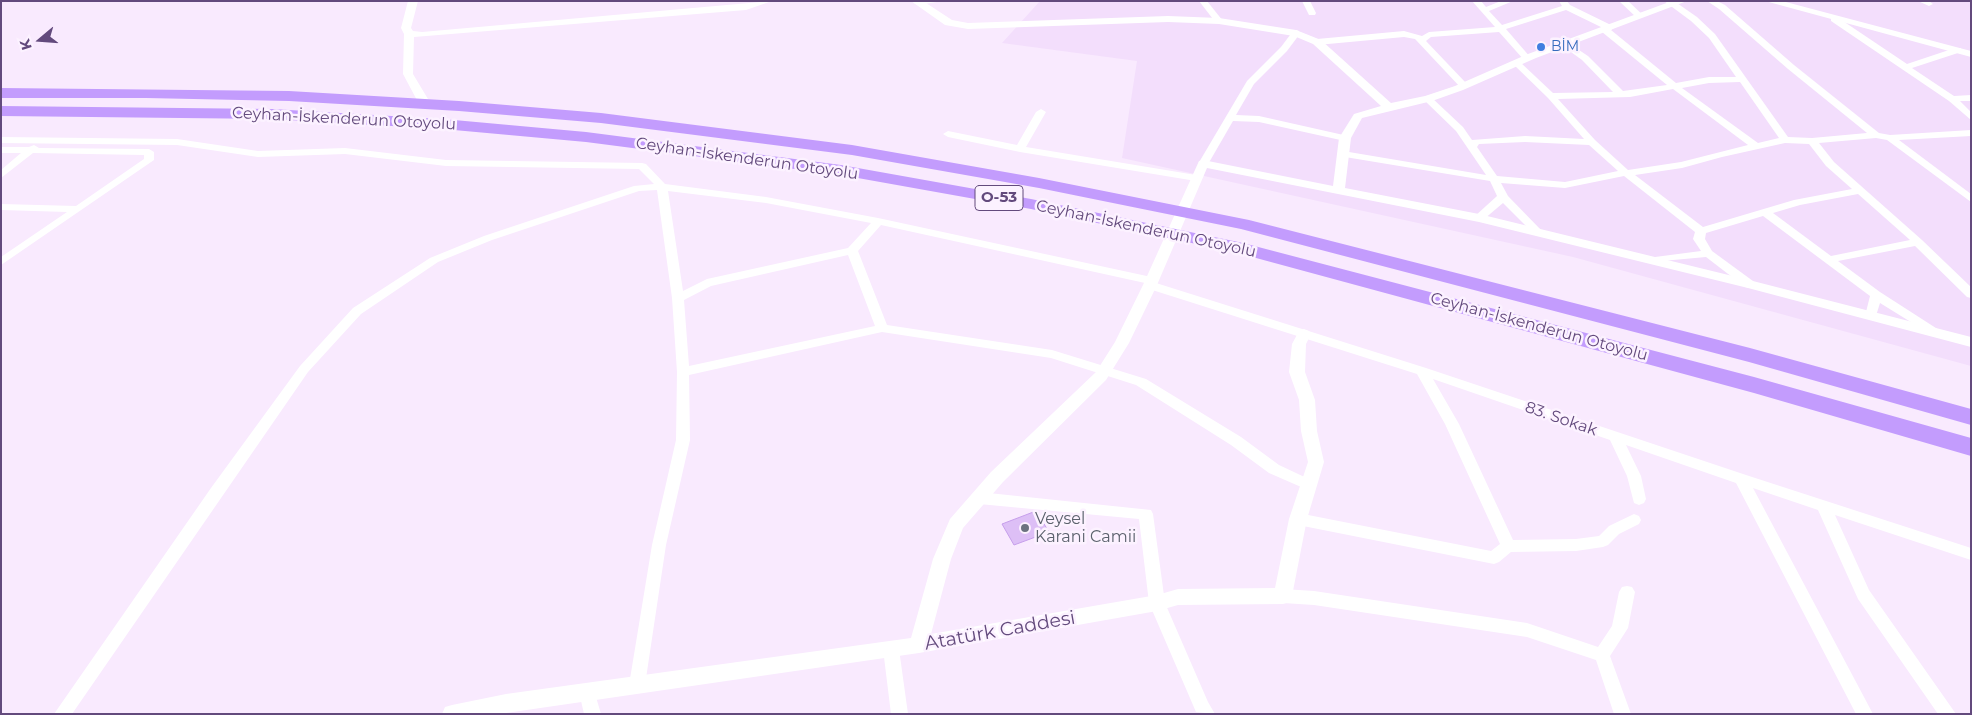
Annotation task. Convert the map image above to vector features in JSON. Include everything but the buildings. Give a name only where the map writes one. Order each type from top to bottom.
[{"type":"highway","name":"Ceyhan-İskenderun Otoyolu","points":[[1,93],[289,96],[425,104],[601,118],[852,150],[1040,183],[1261,229],[1750,355],[1971,417]]},
{"type":"highway","name":"Ceyhan-İskenderun Otoyolu","points":[[1,111],[272,114],[443,124],[586,137],[841,170],[1031,204],[1236,247],[1754,385],[1971,447]]},
{"type":"street","points":[[413,1],[406,28],[408,34],[408,74],[425,104]]},
{"type":"street","points":[[917,2],[939,1]]},
{"type":"street","points":[[1203,1],[1219,21]]},
{"type":"street","points":[[1306,1],[1312,13]]},
{"type":"street","points":[[1476,1],[1499,29],[1527,58]]},
{"type":"street","points":[[1484,10],[1509,1]]},
{"type":"street","points":[[1622,1],[1640,16]]},
{"type":"street","points":[[1712,1],[1722,7],[1791,68],[1876,135]]},
{"type":"street","points":[[1770,1],[1971,54]]},
{"type":"street","points":[[408,34],[444,34],[736,8],[766,2]]},
{"type":"street","points":[[917,2],[949,23],[968,26],[1168,19],[1219,21],[1296,33],[1318,42],[1389,107]]},
{"type":"street","points":[[1339,190],[1345,138],[1358,116],[1428,99],[1464,86],[1527,58],[1567,45],[1674,2],[1712,36],[1786,140]]},
{"type":"street","points":[[1820,15],[1825,2]]},
{"type":"street","points":[[1422,40],[1429,35],[1499,29],[1565,4],[1607,29],[1674,86],[1756,146]]},
{"type":"street","points":[[1834,19],[1952,99],[1971,117]]},
{"type":"street","points":[[919,645],[942,559],[956,524],[997,477],[1101,376],[1122,343],[1151,283],[1160,258],[1203,164],[1229,118],[1250,83],[1284,49],[1296,33]]},
{"type":"street","points":[[1318,42],[1404,34],[1422,40],[1464,86]]},
{"type":"street","points":[[1567,45],[1586,58],[1620,94]]},
{"type":"street","points":[[1907,67],[1958,50]]},
{"type":"street","points":[[1516,63],[1552,96],[1592,142],[1626,173],[1701,231]]},
{"type":"street","points":[[1552,96],[1620,94],[1709,80],[1743,79]]},
{"type":"street","points":[[1952,99],[1971,98]]},
{"type":"street","points":[[1428,99],[1460,129],[1494,179],[1503,197],[1537,231]]},
{"type":"street","points":[[1020,149],[1040,112]]},
{"type":"street","points":[[1229,118],[1259,119],[1345,138]]},
{"type":"street","points":[[948,134],[1195,183]]},
{"type":"street","points":[[1343,154],[1494,179],[1565,185],[1626,173],[1682,166],[1786,140],[1812,141],[1876,135],[1890,138],[1971,134]]},
{"type":"street","points":[[1890,138],[1971,199]]},
{"type":"street","points":[[1,175],[45,139]]},
{"type":"street","points":[[1472,146],[1476,141],[1525,139],[1592,142]]},
{"type":"street","points":[[1,140],[177,142],[258,154],[345,151],[446,163],[642,166],[662,187],[678,298],[683,372],[683,440],[659,545],[637,685]]},
{"type":"street","points":[[1812,141],[1830,164],[1918,242],[1971,294]]},
{"type":"street","points":[[1,150],[150,152],[149,160],[1,262]]},
{"type":"street","points":[[1203,164],[1537,231],[1971,342]]},
{"type":"street","name":"83. Sokak","points":[[62,714],[304,369],[357,311],[434,260],[638,188],[662,187],[766,200],[878,221],[1151,283],[1422,371],[1970,556]]},
{"type":"street","points":[[1701,231],[1806,200],[1860,191]]},
{"type":"street","points":[[1479,218],[1503,197]]},
{"type":"street","points":[[1,207],[78,209]]},
{"type":"street","points":[[1764,211],[1876,294],[1935,333]]},
{"type":"street","points":[[678,298],[707,283],[852,251],[878,221]]},
{"type":"street","points":[[1701,231],[1699,239],[1708,253],[1749,284]]},
{"type":"street","points":[[1831,259],[1918,242]]},
{"type":"street","points":[[852,251],[882,328]]},
{"type":"street","points":[[1655,260],[1708,253]]},
{"type":"street","points":[[1871,316],[1876,294]]},
{"type":"street","points":[[683,372],[882,328],[1052,354],[1141,382],[1236,441],[1274,469],[1308,485]]},
{"type":"street","points":[[1304,334],[1299,344],[1297,372],[1307,400],[1309,430],[1316,462],[1298,519],[1283,596],[1314,598],[1527,630],[1602,655]]},
{"type":"street","points":[[1422,371],[1452,424],[1508,546]]},
{"type":"street","points":[[1615,437],[1634,476],[1639,499]]},
{"type":"street","points":[[1741,479],[1865,714]]},
{"type":"street","points":[[979,498],[1146,514],[1157,603],[1207,714]]},
{"type":"street","points":[[1824,507],[1863,594],[1948,714]]},
{"type":"street","points":[[1298,519],[1494,558],[1508,546],[1576,545],[1603,541],[1614,530],[1634,520]]},
{"type":"street","points":[[1602,655],[1620,628],[1627,592]]},
{"type":"street","name":"Atatürk Caddesi","points":[[452,714],[506,703],[919,645],[1157,603],[1178,597],[1283,596]]},
{"type":"street","points":[[891,649],[900,714]]},
{"type":"street","points":[[1602,655],[1622,714]]},
{"type":"street","points":[[587,692],[593,714]]},
{"type":"shaded area","points":[[1040,1],[1971,1],[1971,366],[1573,257],[1122,158],[1137,61],[1002,43]]},
{"type":"place","name":"BİM","points":[[1541,47]]},
{"type":"place","name":"Veysel Karani Camii","points":[[1025,528]]}]
